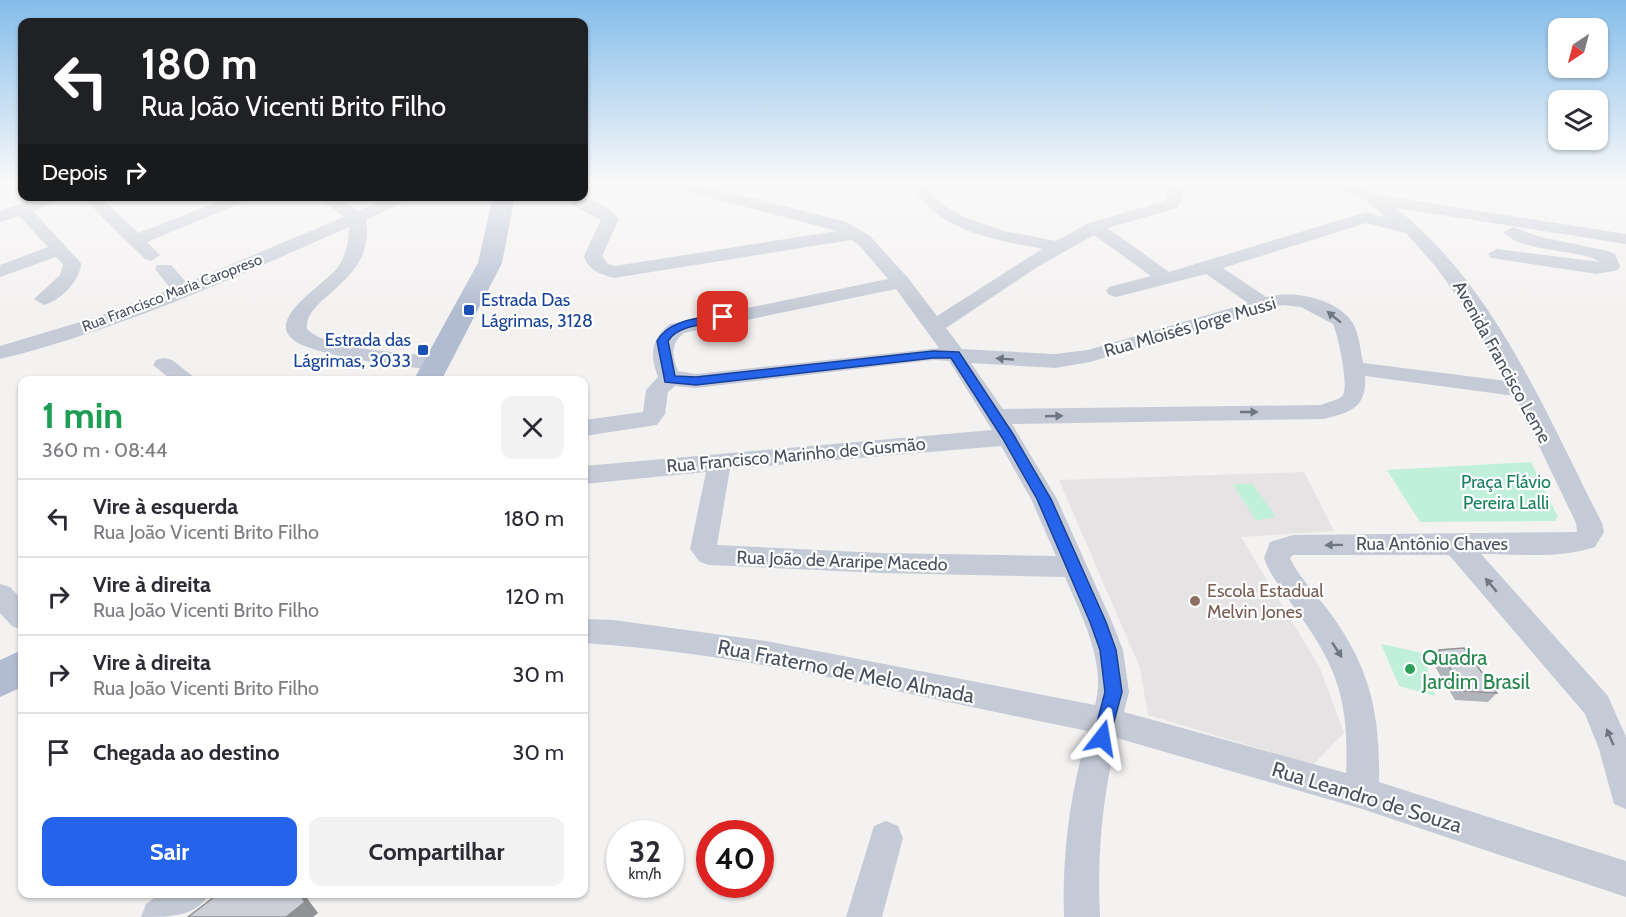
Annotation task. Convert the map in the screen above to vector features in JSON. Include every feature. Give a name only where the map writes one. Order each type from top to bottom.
[{"type":"main road","points":[[432,372],[490,263],[498,225]]},
{"type":"main road","points":[[0,680],[18,669]]},
{"type":"street","points":[[43,225],[60,249],[70,258],[73,269],[68,277],[44,299]]},
{"type":"street","points":[[119,225],[151,255]]},
{"type":"street","points":[[135,240],[175,225]]},
{"type":"street","name":"Rua Francisco Maria Caropreso","points":[[0,353],[36,344],[183,291],[341,225]]},
{"type":"street","points":[[357,225],[358,239],[350,261],[342,274],[298,316],[296,326],[299,333],[306,339],[324,346],[432,372]]},
{"type":"street","points":[[606,225],[594,243],[593,251],[595,261],[601,268],[614,273],[857,234]]},
{"type":"street","points":[[835,225],[857,234],[901,282],[955,355],[1002,427],[1044,499],[1108,650],[1114,692],[1090,781],[1080,868],[1082,917]]},
{"type":"street","points":[[972,225],[1008,237],[1059,247]]},
{"type":"street","points":[[934,327],[1059,247],[1101,225]]},
{"type":"street","points":[[1116,291],[1209,267],[1316,225]]},
{"type":"street","name":"Avenida Francisco Leme","points":[[1406,225],[1452,274],[1480,316],[1521,390],[1589,524]]},
{"type":"street","points":[[1410,227],[1415,225]]},
{"type":"street","points":[[1497,254],[1597,268],[1611,266],[1602,255],[1526,238],[1506,225]]},
{"type":"street","points":[[1534,225],[1626,239]]},
{"type":"street","points":[[1095,227],[1166,278]]},
{"type":"street","points":[[0,272],[60,249]]},
{"type":"street","points":[[1209,267],[1261,303]]},
{"type":"street","points":[[164,269],[183,291]]},
{"type":"street","points":[[588,428],[649,420],[654,414],[657,390],[670,379],[662,341],[677,327],[901,282]]},
{"type":"street","name":"Rua Mloisés Jorge Mussi","points":[[670,379],[696,381],[933,354],[1055,361],[1090,356],[1130,346],[1261,303],[1281,299],[1298,301],[1332,315],[1346,331],[1354,368],[1355,394],[1349,402],[1324,412],[1002,427]]},
{"type":"street","points":[[164,364],[181,376]]},
{"type":"street","points":[[1354,368],[1521,390]]},
{"type":"street","name":"Rua Francisco Marinho de Gusmão","points":[[588,475],[1002,427]]},
{"type":"street","name":"Rua João de Araripe Macedo","points":[[719,461],[714,502],[703,549],[709,555],[881,563],[1074,567]]},
{"type":"street","name":"Rua Antônio Chaves","points":[[1362,793],[1364,740],[1359,700],[1351,677],[1340,654],[1280,566],[1276,553],[1287,546],[1455,543],[1569,544],[1586,540],[1591,532],[1589,524]]},
{"type":"street","points":[[1455,543],[1597,706],[1615,748],[1626,793]]},
{"type":"street","points":[[0,596],[18,614]]},
{"type":"street","name":"Rua Fraterno de Melo Almada","points":[[588,631],[614,632],[766,654],[1106,721]]},
{"type":"street","name":"Rua Leandro de Souza","points":[[1106,721],[1362,793],[1626,879]]},
{"type":"street","points":[[864,917],[886,838]]},
{"type":"street","points":[[159,917],[185,898]]},
{"type":"shaded area","name":"Escola Estadual Melvin Jones","points":[[1304,472],[1334,531],[1241,537],[1319,666],[1344,733],[1313,765],[1148,715],[1140,668],[1059,480]]},
{"type":"green space","name":"Praça Flávio Pereira Lalli","points":[[1531,462],[1558,517],[1555,521],[1420,522],[1387,470]]},
{"type":"green space","points":[[1252,483],[1276,517],[1256,520],[1233,485]]},
{"type":"green space","name":"Quadra Jardim Brasil","points":[[1381,644],[1423,653],[1435,696],[1399,686]]},
{"type":"building","points":[[1464,648],[1497,693],[1464,691],[1439,650]]},
{"type":"building","points":[[213,898],[302,898],[305,902],[286,917],[188,917]]},
{"type":"place","name":"Estrada Das Lágrimas, 3128","points":[[469,310]]},
{"type":"place","name":"Estrada das Lágrimas, 3033","points":[[423,350]]},
{"type":"place","name":"Escola Estadual Melvin Jones","points":[[1195,601]]},
{"type":"place","name":"Quadra Jardim Brasil","points":[[1410,669]]},
{"type":"route","points":[[723,317],[677,327],[666,335],[662,341],[664,361],[670,379],[696,381],[933,354],[955,355],[1009,437],[1044,499],[1098,622],[1108,650],[1114,692],[1102,738]]}]
